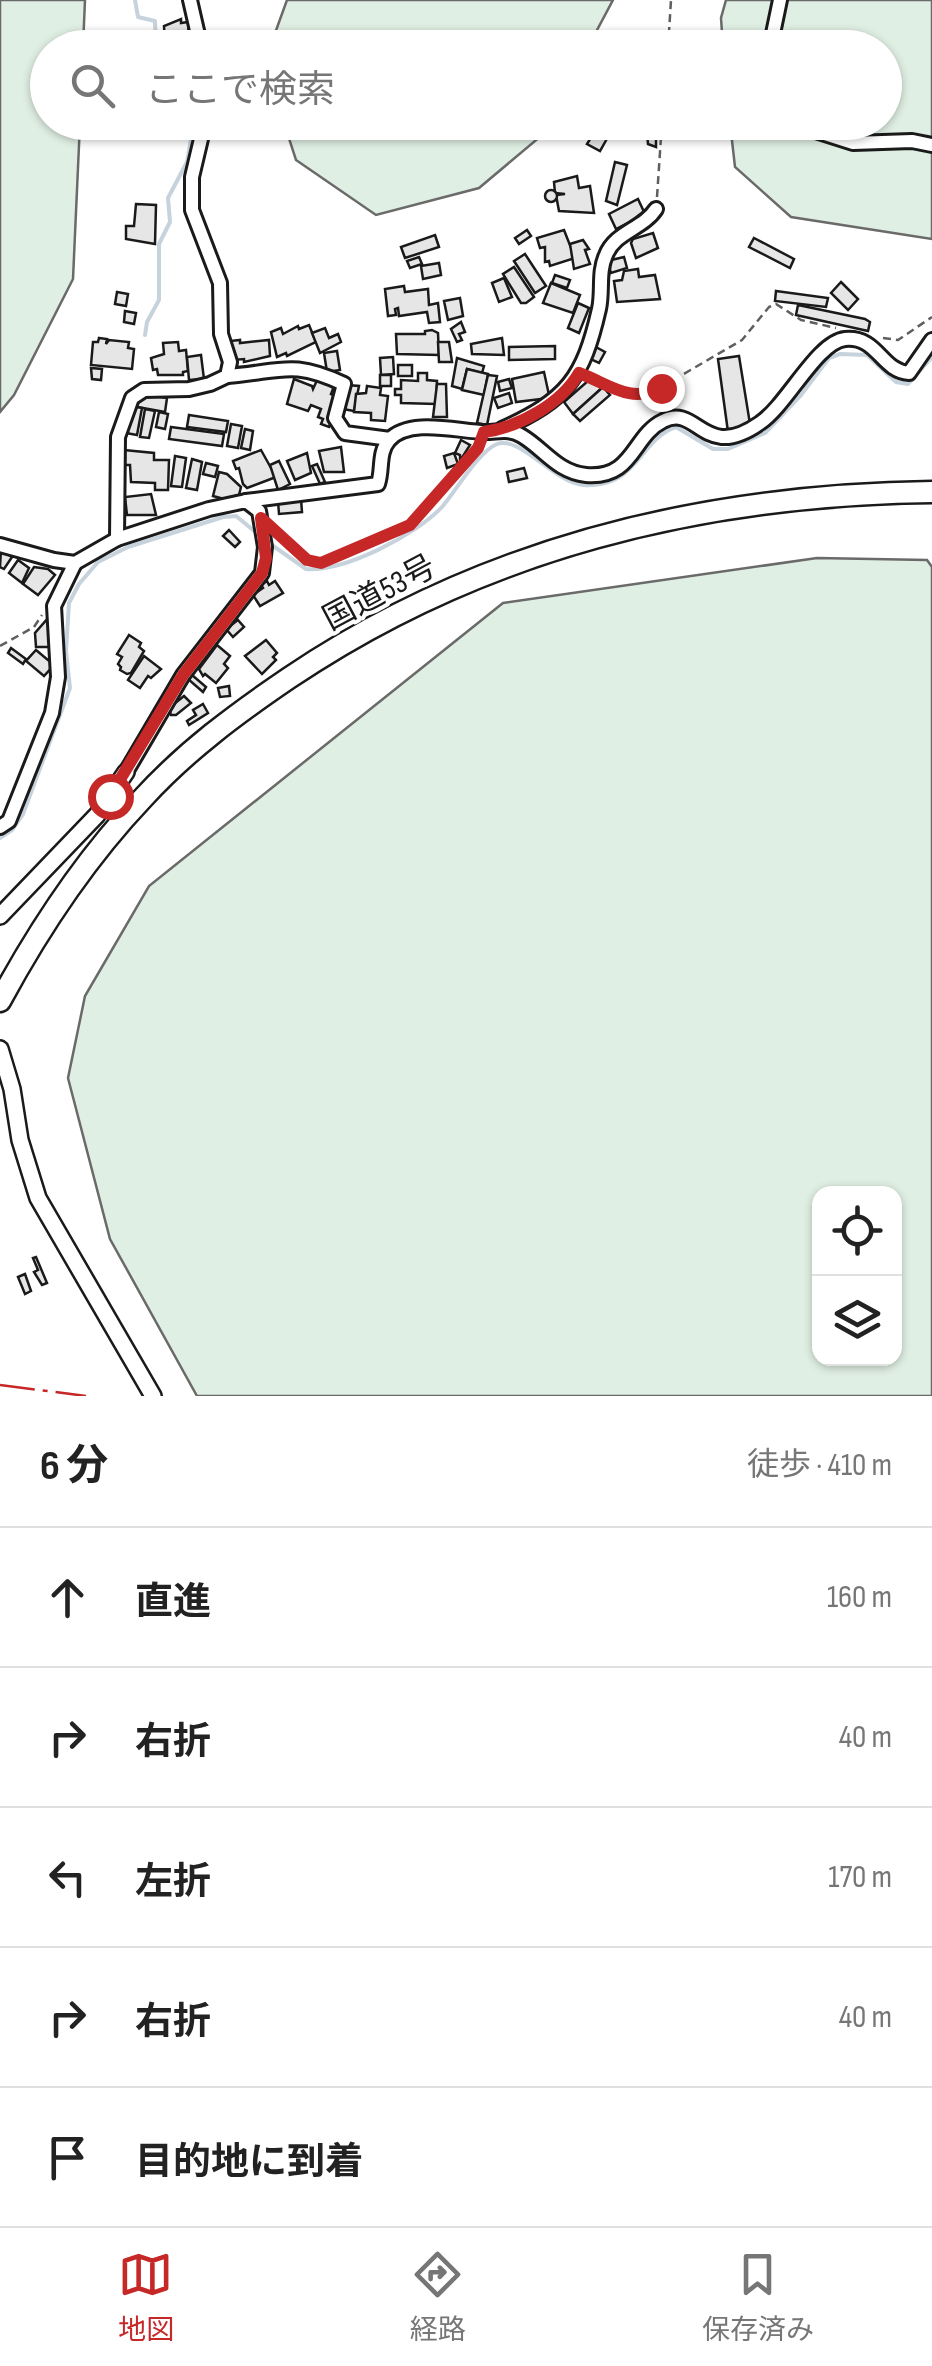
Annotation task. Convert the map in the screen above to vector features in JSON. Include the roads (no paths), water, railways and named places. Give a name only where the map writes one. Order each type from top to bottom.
[{"type":"highway","name":"国道53号","points":[[0,1001],[67,890],[144,796],[210,734],[360,634],[493,569],[620,530],[796,498],[932,492]]},
{"type":"street","points":[[190,0],[196,30]]},
{"type":"street","points":[[774,30],[780,0]]},
{"type":"street","points":[[201,140],[192,177],[192,210],[220,282],[221,334],[230,362],[227,376]]},
{"type":"street","points":[[844,140],[932,145]]},
{"type":"street","points":[[502,430],[561,396],[579,373],[600,305],[607,250],[617,238],[648,221],[656,208]]},
{"type":"street","points":[[117,539],[118,437],[132,398],[144,390],[188,389],[227,376],[296,367],[344,384],[336,418],[345,433],[390,439],[404,432],[450,426],[484,432],[502,430],[522,436],[567,470],[588,475],[614,471],[628,462],[663,421],[690,420],[710,436],[735,437],[782,406],[824,349],[849,339],[868,342],[900,372],[909,374],[932,340]]},
{"type":"street","points":[[0,827],[9,821],[52,713],[58,678],[54,606],[75,563],[117,539],[208,508],[378,484],[381,456],[390,439]]},
{"type":"street","points":[[0,916],[96,814],[126,772],[183,675],[262,573],[266,547],[259,511],[246,502]]},
{"type":"street","points":[[0,545],[75,563]]},
{"type":"street","points":[[0,1050],[12,1088],[20,1140],[38,1198],[153,1396]]},
{"type":"waterway","points":[[135,0],[138,17],[155,21],[155,30]]},
{"type":"waterway","points":[[145,335],[159,300],[159,244],[170,222],[168,198],[187,162],[191,140]]},
{"type":"waterway","points":[[269,543],[306,569],[340,565],[398,540],[430,518],[482,455],[497,444],[516,446],[572,482],[601,484],[627,472],[654,442],[676,427],[713,449],[728,449],[765,433],[829,358],[840,354],[867,355],[896,382],[908,384],[932,357]]},
{"type":"waterway","points":[[0,838],[12,830],[23,814],[70,688],[66,651],[69,603],[79,584],[98,562],[128,547],[223,517],[236,516],[258,534]]}]
